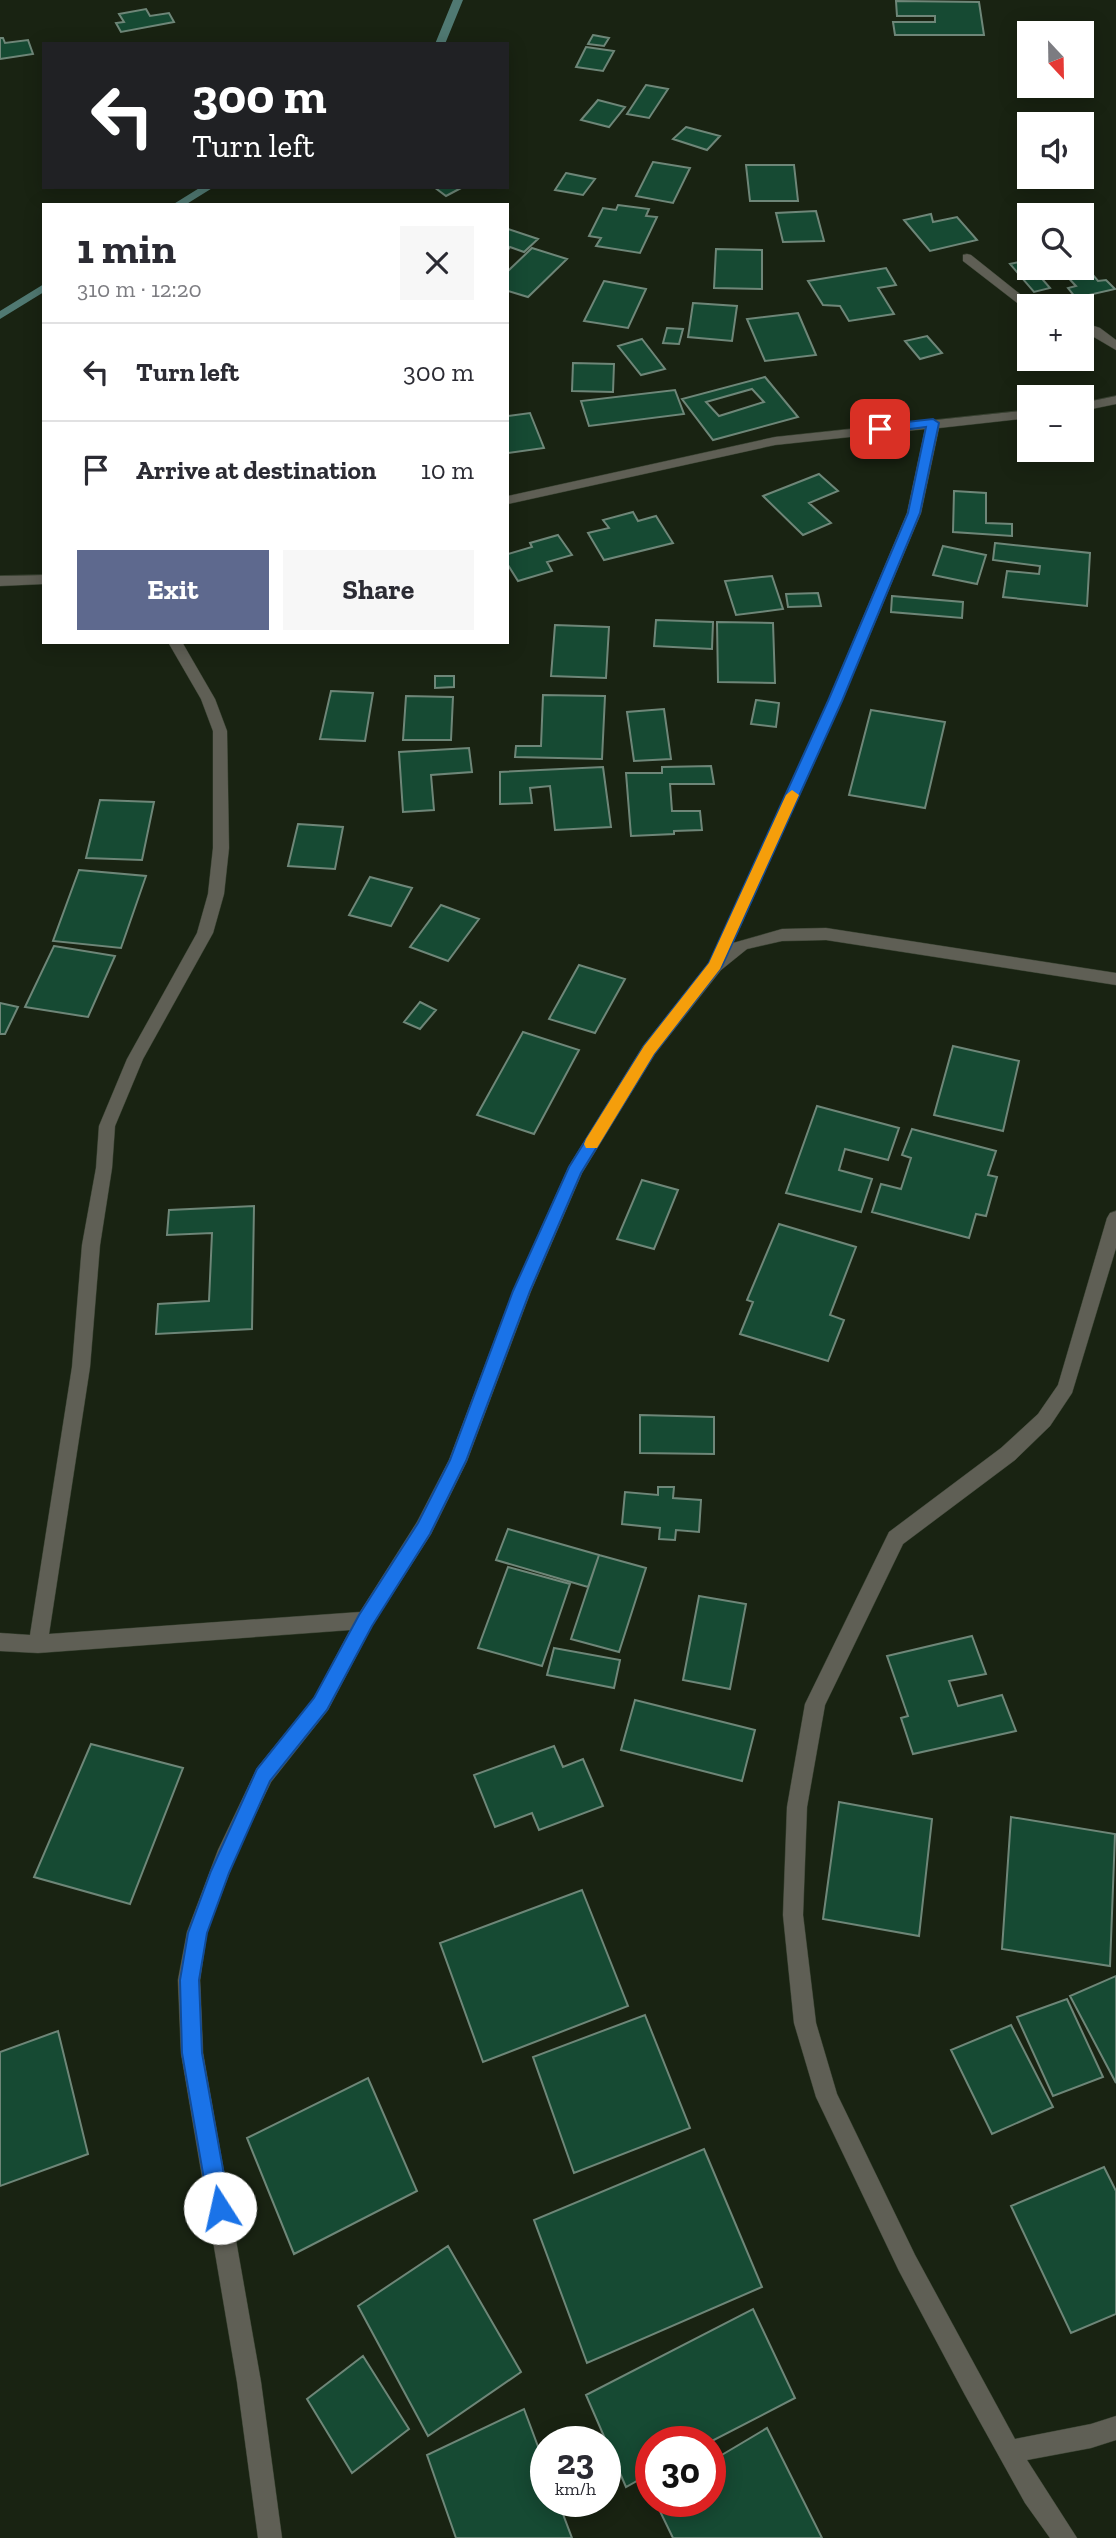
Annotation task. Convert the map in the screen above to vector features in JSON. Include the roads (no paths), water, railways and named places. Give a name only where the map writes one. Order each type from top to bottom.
[{"type":"street","points":[[967,258],[1017,297]]},
{"type":"street","points":[[1094,330],[1116,346]]},
{"type":"street","points":[[1094,405],[1116,400]]},
{"type":"street","points":[[509,500],[775,442],[1017,415]]},
{"type":"street","points":[[715,966],[835,701],[914,513],[933,423]]},
{"type":"street","points":[[0,581],[42,579]]},
{"type":"street","points":[[38,1644],[81,1367],[91,1245],[104,1168],[107,1126],[135,1059],[205,933],[216,894],[221,848],[220,731],[208,699],[176,644]]},
{"type":"street","points":[[270,2538],[247,2369],[192,2053],[189,1980],[197,1933],[228,1850],[264,1775],[321,1704],[365,1620],[424,1528],[458,1461],[522,1291],[575,1171],[649,1050],[715,966],[742,944],[760,938],[826,934],[1116,979]]},
{"type":"street","points":[[1065,2538],[1033,2495],[907,2263],[827,2097],[805,2023],[793,1915],[797,1807],[815,1704],[897,1538],[1007,1454],[1044,1420],[1066,1388],[1116,1218]]},
{"type":"street","points":[[0,1642],[38,1644],[365,1620]]},
{"type":"street","points":[[1009,2452],[1091,2436],[1116,2428]]},
{"type":"waterway","points":[[441,42],[458,0]]},
{"type":"waterway","points":[[181,203],[205,189]]},
{"type":"waterway","points":[[0,316],[42,288]]}]
